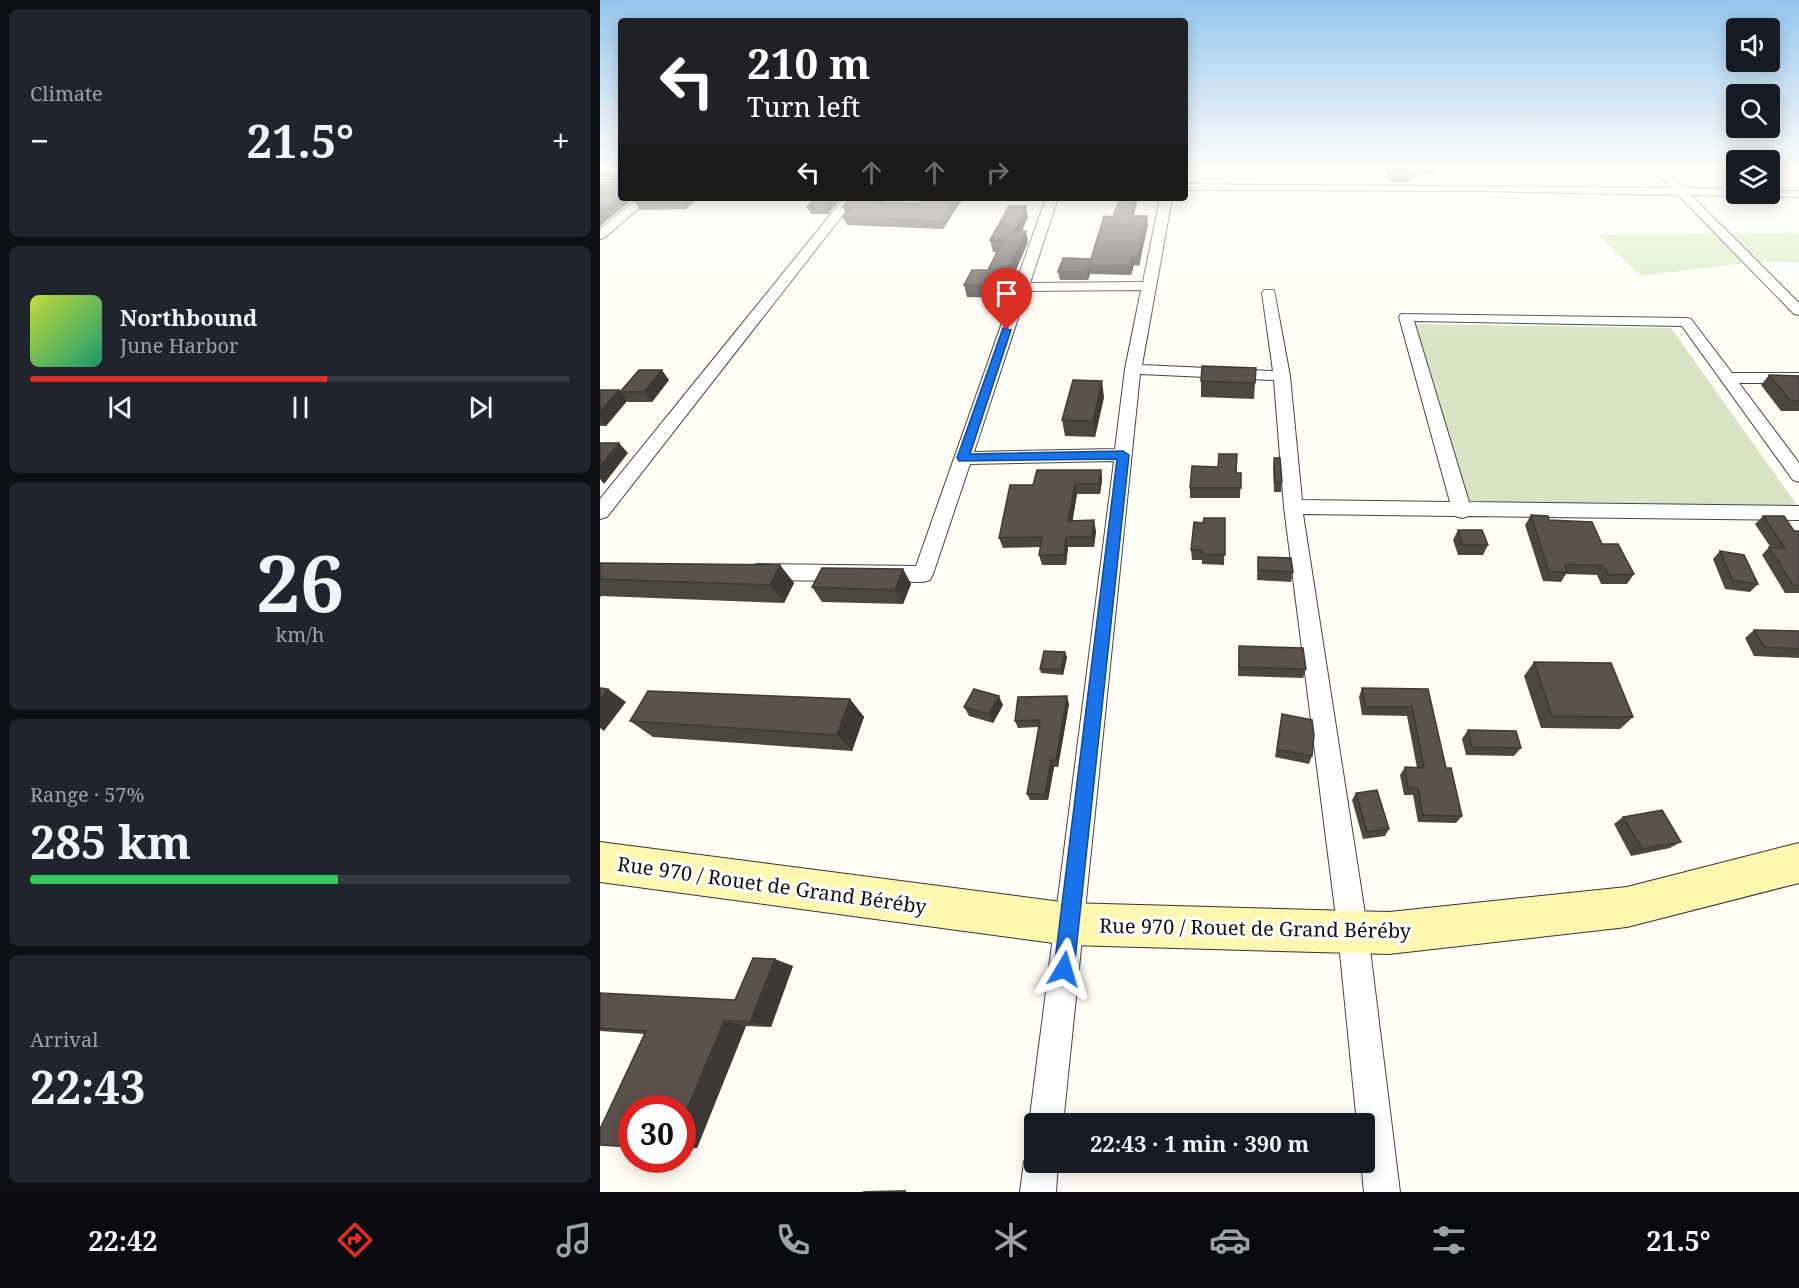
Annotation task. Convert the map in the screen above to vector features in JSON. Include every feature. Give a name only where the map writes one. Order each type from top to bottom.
[{"type":"main road","name":"Rue 970 / Rouet de Grand Béréby","points":[[600,862],[1069,924],[1353,933],[1389,933],[1627,907],[1799,863]]},
{"type":"street","points":[[600,512],[828,226]]},
{"type":"street","points":[[731,572],[923,574],[1042,226]]},
{"type":"street","points":[[1047,1113],[1133,369],[1160,226]]},
{"type":"street","points":[[1714,226],[1799,311]]},
{"type":"street","points":[[1021,287],[1148,286]]},
{"type":"street","points":[[1269,292],[1282,376],[1293,507],[1353,933],[1382,1192]]},
{"type":"street","points":[[1462,511],[1406,317],[1686,322],[1799,476]]},
{"type":"street","points":[[1133,369],[1282,376]]},
{"type":"street","points":[[1727,378],[1799,378]]},
{"type":"street","points":[[963,458],[1123,455]]},
{"type":"street","points":[[1293,507],[1462,511],[1799,513]]},
{"type":"street","points":[[1038,1192],[1040,1173]]},
{"type":"green space","points":[[1799,233],[1799,263],[1763,261],[1641,276],[1598,235]]},
{"type":"green space","points":[[1411,324],[1671,328],[1799,508],[1463,501]]},
{"type":"building","points":[[998,226],[1017,226],[1014,231],[1026,231],[1008,270],[1011,270],[1004,286],[964,285],[972,270],[988,270],[1003,240],[990,240]]},
{"type":"building","points":[[1101,226],[1145,226],[1138,257],[1133,257],[1131,267],[1089,266],[1087,272],[1058,272],[1063,258],[1091,259]]},
{"type":"building","points":[[1202,366],[1256,368],[1255,383],[1201,381]]},
{"type":"building","points":[[639,370],[662,370],[644,392],[620,392]]},
{"type":"building","points":[[1769,375],[1799,376],[1799,401],[1790,400]]},
{"type":"building","points":[[1073,380],[1102,381],[1093,421],[1062,420]]},
{"type":"building","points":[[600,390],[619,390],[600,412]]},
{"type":"building","points":[[600,443],[619,443],[600,467]]},
{"type":"building","points":[[1219,454],[1237,454],[1236,473],[1241,473],[1241,488],[1190,488],[1192,466],[1218,467]]},
{"type":"building","points":[[1274,458],[1280,458],[1282,482],[1275,482]]},
{"type":"building","points":[[1037,470],[1101,470],[1099,484],[1075,484],[1068,521],[1094,520],[1092,537],[1066,537],[1064,555],[1039,555],[1042,537],[999,538],[1010,485],[1033,485]]},
{"type":"building","points":[[1531,515],[1548,516],[1549,520],[1592,522],[1602,544],[1618,544],[1634,574],[1608,575],[1604,566],[1565,564],[1567,572],[1549,572]]},
{"type":"building","points":[[1763,516],[1784,516],[1794,531],[1799,531],[1799,586],[1793,585],[1769,547],[1785,548]]},
{"type":"building","points":[[1204,518],[1225,518],[1225,555],[1202,554],[1202,550],[1191,550],[1194,522],[1203,523]]},
{"type":"building","points":[[1458,530],[1482,530],[1488,545],[1463,545]]},
{"type":"building","points":[[1720,551],[1744,555],[1758,584],[1733,581]]},
{"type":"building","points":[[1258,557],[1291,558],[1293,572],[1258,570]]},
{"type":"building","points":[[600,563],[780,565],[770,585],[600,579]]},
{"type":"building","points":[[822,568],[903,569],[895,590],[812,587]]},
{"type":"building","points":[[1754,630],[1799,631],[1799,649],[1764,647]]},
{"type":"building","points":[[1239,646],[1303,648],[1306,669],[1239,667]]},
{"type":"building","points":[[1044,651],[1065,652],[1061,670],[1040,669]]},
{"type":"building","points":[[1534,662],[1611,663],[1633,717],[1552,716]]},
{"type":"building","points":[[600,688],[608,689],[600,699]]},
{"type":"building","points":[[1362,688],[1428,689],[1446,768],[1451,768],[1462,816],[1423,815],[1418,788],[1408,788],[1405,767],[1424,768],[1412,707],[1365,707]]},
{"type":"building","points":[[974,689],[999,696],[989,714],[964,707]]},
{"type":"building","points":[[648,691],[850,699],[837,735],[630,721]]},
{"type":"building","points":[[1067,696],[1056,760],[1051,760],[1045,794],[1027,794],[1040,720],[1015,721],[1018,697]]},
{"type":"building","points":[[1282,714],[1312,720],[1314,735],[1312,756],[1277,749]]},
{"type":"building","points":[[1468,730],[1516,731],[1521,748],[1472,747]]},
{"type":"building","points":[[1377,790],[1389,829],[1367,832],[1356,793]]},
{"type":"building","points":[[1662,810],[1681,842],[1642,849],[1623,817]]},
{"type":"building","points":[[753,958],[775,959],[750,1022],[724,1021],[693,1095],[618,1095],[618,1146],[600,1145],[600,1129],[646,1031],[600,1028],[600,993],[735,1000]]},
{"type":"route","points":[[1007,330],[963,458],[1123,455],[1064,969]]}]
